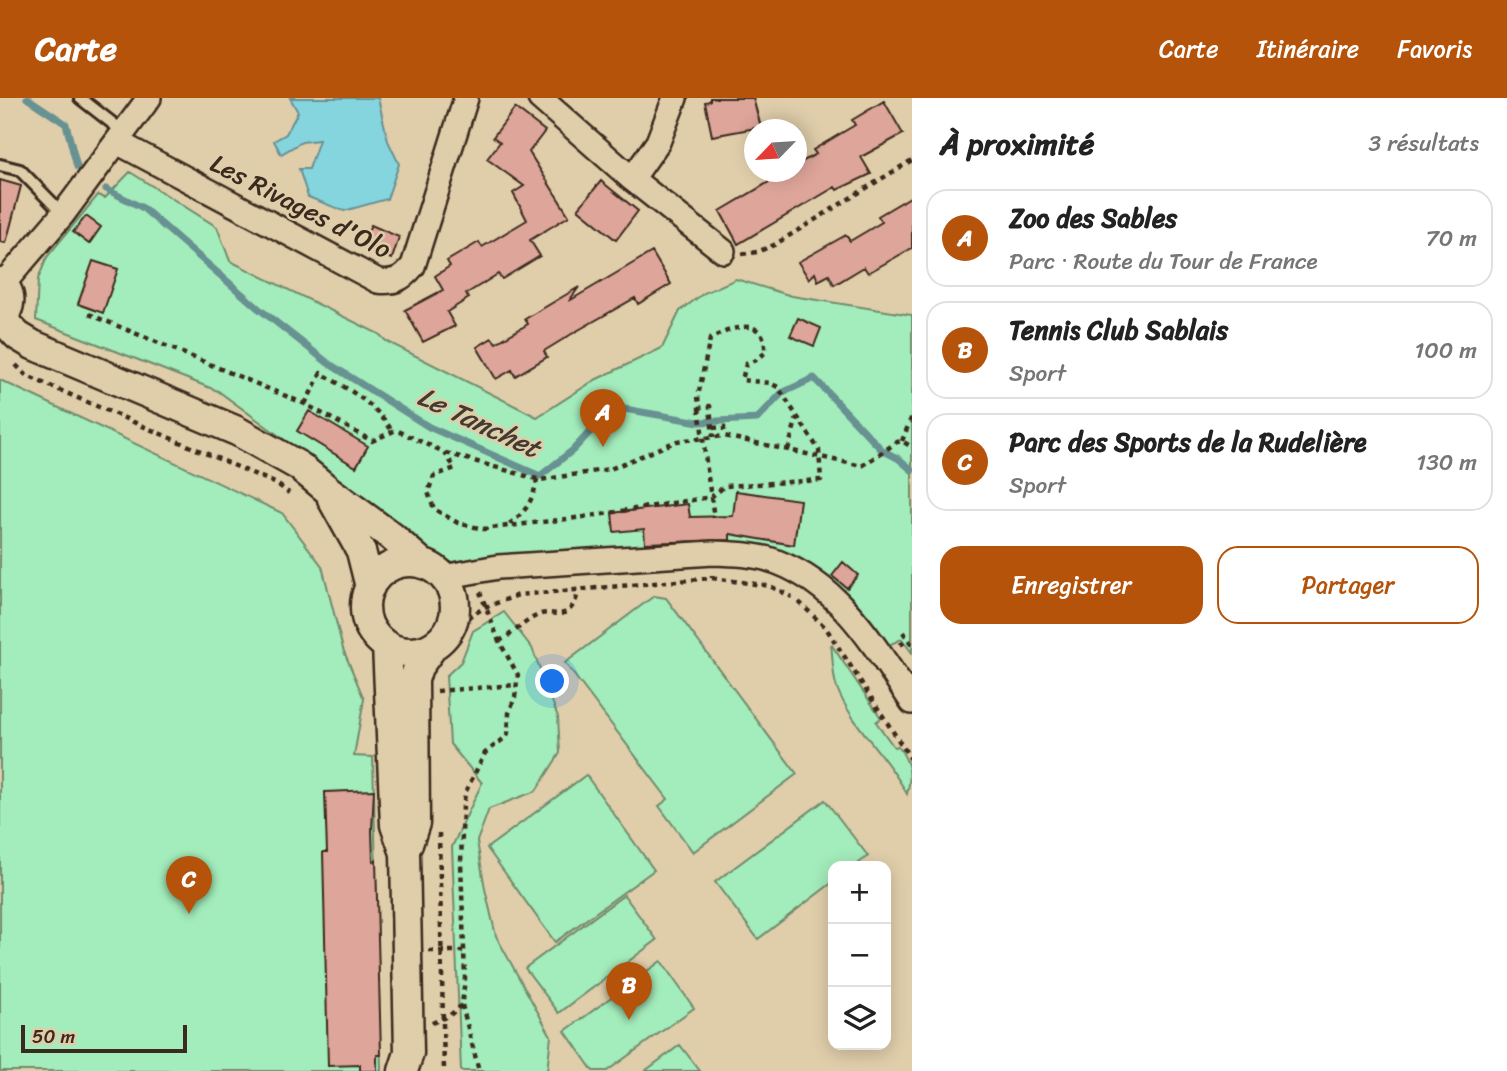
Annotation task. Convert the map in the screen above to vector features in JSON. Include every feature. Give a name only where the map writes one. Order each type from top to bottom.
[{"type":"street","points":[[149,98],[63,214],[1,283],[9,295],[10,303],[1,319],[18,336],[33,345],[237,431],[299,466],[391,536],[433,570],[451,589],[454,601],[451,634],[418,667],[414,680],[415,823],[405,853]]},
{"type":"street","name":"Les Rivages d'Olo","points":[[121,137],[378,281],[392,282],[404,277],[413,266],[466,98]]},
{"type":"street","points":[[540,98],[632,179],[723,251]]},
{"type":"street","points":[[632,179],[658,142],[675,98]]},
{"type":"street","points":[[328,490],[361,551],[370,587]]},
{"type":"street","points":[[451,634],[420,651],[408,652],[387,645],[371,628],[366,617],[365,606],[370,587],[378,575],[388,568],[409,562],[433,570],[472,572],[498,567],[713,553],[744,554],[775,561],[809,578],[837,600],[857,622],[912,702]]},
{"type":"street","points":[[387,645],[395,825],[405,853],[409,1057]]},
{"type":"lane","points":[[80,98],[121,137]]},
{"type":"lane","points":[[0,165],[20,170],[63,214]]},
{"type":"path","points":[[723,251],[746,255],[774,245],[912,160]]},
{"type":"path","points":[[89,314],[305,404],[356,435],[373,441],[396,430],[444,452],[537,479],[610,469],[677,441],[724,436],[862,466],[899,441],[912,416]]},
{"type":"path","points":[[444,452],[455,468],[435,476],[428,492],[434,509],[458,523],[484,529],[710,497],[725,486],[821,480],[819,450],[778,387],[770,383],[742,380],[746,364],[765,353],[766,340],[759,330],[748,326],[728,330],[710,339],[698,396],[710,497],[714,518]]},
{"type":"path","points":[[12,361],[27,376],[277,484],[298,499]]},
{"type":"path","points":[[305,404],[321,373],[373,406],[393,431]]},
{"type":"path","points":[[699,408],[710,406],[713,437]]},
{"type":"path","points":[[788,450],[797,417]]},
{"type":"path","points":[[712,427],[724,428],[724,436]]},
{"type":"path","points":[[899,441],[912,447]]},
{"type":"path","points":[[506,526],[527,508],[537,479]]},
{"type":"path","points":[[712,578],[713,553]]},
{"type":"path","points":[[472,572],[499,641],[518,675],[509,713],[508,733],[485,753],[466,791],[463,804],[465,978],[462,1005],[479,1071]]},
{"type":"path","points":[[451,634],[486,607],[518,595],[712,578],[770,586],[797,599],[826,628],[912,761]]},
{"type":"path","points":[[499,641],[536,616],[544,613],[561,614],[570,609],[578,591]]},
{"type":"path","points":[[903,632],[908,642]]},
{"type":"path","points":[[435,682],[432,692],[516,685]]},
{"type":"path","points":[[439,831],[444,1071]]},
{"type":"path","points":[[407,950],[463,951]]},
{"type":"path","points":[[409,1057],[442,1018],[462,1005]]},
{"type":"green space","points":[[130,172],[217,227],[230,261],[379,334],[386,341],[537,417],[595,380],[662,348],[680,311],[704,293],[736,279],[792,296],[912,315],[912,653],[902,639],[884,647],[823,579],[672,545],[593,548],[453,563],[418,548],[335,477],[218,391],[36,320],[38,279],[47,257],[98,195],[105,198]]},
{"type":"green space","points":[[0,380],[282,513],[322,566],[343,649],[364,699],[354,756],[373,757],[381,1071],[0,1071]]},
{"type":"green space","points":[[654,596],[666,598],[797,774],[693,852],[659,806],[668,799],[565,663]]},
{"type":"green space","points":[[504,612],[532,648],[558,717],[560,753],[536,791],[489,809],[477,841],[496,936],[551,1036],[547,1071],[461,1071],[452,847],[482,783],[450,744],[446,676],[461,662],[473,631]]},
{"type":"green space","points":[[831,644],[881,718],[876,722],[905,758],[910,774],[907,794],[843,702],[835,683]]},
{"type":"green space","points":[[586,775],[654,870],[555,942],[487,848]]},
{"type":"green space","points":[[825,800],[868,856],[862,861],[828,861],[828,886],[758,939],[715,882]]},
{"type":"green space","points":[[624,895],[657,940],[559,1013],[525,968]]},
{"type":"green space","points":[[661,961],[694,1008],[607,1071],[593,1071],[565,1031]]},
{"type":"green space","points":[[680,1045],[700,1071],[645,1071]]},
{"type":"water","points":[[290,98],[378,98],[388,141],[399,164],[387,199],[344,211],[308,197],[299,169],[309,169],[319,140],[302,142],[281,154],[274,141],[286,134],[298,112]]},
{"type":"building","points":[[710,98],[753,98],[759,119],[744,119],[744,130],[712,136],[705,102],[710,101]]},
{"type":"building","points":[[884,101],[903,134],[861,157],[871,174],[837,190],[835,187],[738,244],[720,211],[769,182],[807,182],[807,159],[816,154],[813,150],[855,125],[852,120]]},
{"type":"building","points":[[515,108],[545,131],[529,152],[569,216],[530,240],[540,256],[502,279],[498,274],[466,294],[469,298],[447,312],[455,326],[423,342],[405,310],[443,290],[435,276],[450,266],[447,261],[479,242],[482,247],[527,220],[513,193],[524,186],[487,159],[500,142],[493,137]]},
{"type":"building","points":[[0,180],[21,186],[6,243],[0,242]]},
{"type":"building","points":[[601,181],[638,211],[616,240],[578,209]]},
{"type":"building","points":[[912,196],[912,248],[868,273],[864,267],[834,285],[829,275],[818,281],[815,273],[809,279],[798,262],[846,235],[850,241],[882,222],[878,216]]},
{"type":"building","points":[[86,216],[101,227],[89,244],[73,232]]},
{"type":"building","points":[[371,225],[399,237],[392,259],[361,246]]},
{"type":"building","points":[[652,252],[671,284],[638,304],[635,298],[575,332],[544,351],[547,357],[515,376],[512,370],[496,379],[477,347],[492,338],[496,343],[528,324],[525,319],[579,287],[569,301]]},
{"type":"building","points":[[93,261],[118,269],[103,313],[78,304]]},
{"type":"building","points":[[798,318],[821,328],[814,346],[790,336]]},
{"type":"building","points":[[309,411],[368,446],[356,467],[297,431]]},
{"type":"building","points":[[736,491],[800,500],[794,545],[730,534],[730,540],[645,543],[644,529],[614,532],[612,513],[688,504],[690,517],[733,516]]},
{"type":"building","points":[[843,562],[858,575],[847,588],[832,576]]},
{"type":"building","points":[[374,790],[372,831],[373,861],[376,860],[381,1055],[377,1055],[377,1071],[360,1071],[360,1065],[328,1066],[323,852],[327,852],[325,792]]},
{"type":"waterway","name":"Le Tanchet","points":[[27,98],[66,124],[77,167]]},
{"type":"waterway","name":"Le Tanchet","points":[[106,189],[143,208],[258,308],[328,363],[429,427],[540,476],[573,450],[613,407],[699,422],[757,419],[782,393],[814,378],[882,450],[912,470]]},
{"type":"place","name":"Zoo des Sables","points":[[603,447]]},
{"type":"place","name":"Parc des Sports de la Rudelière","points":[[189,914]]},
{"type":"place","name":"Tennis Club Sablais","points":[[629,1020]]}]
